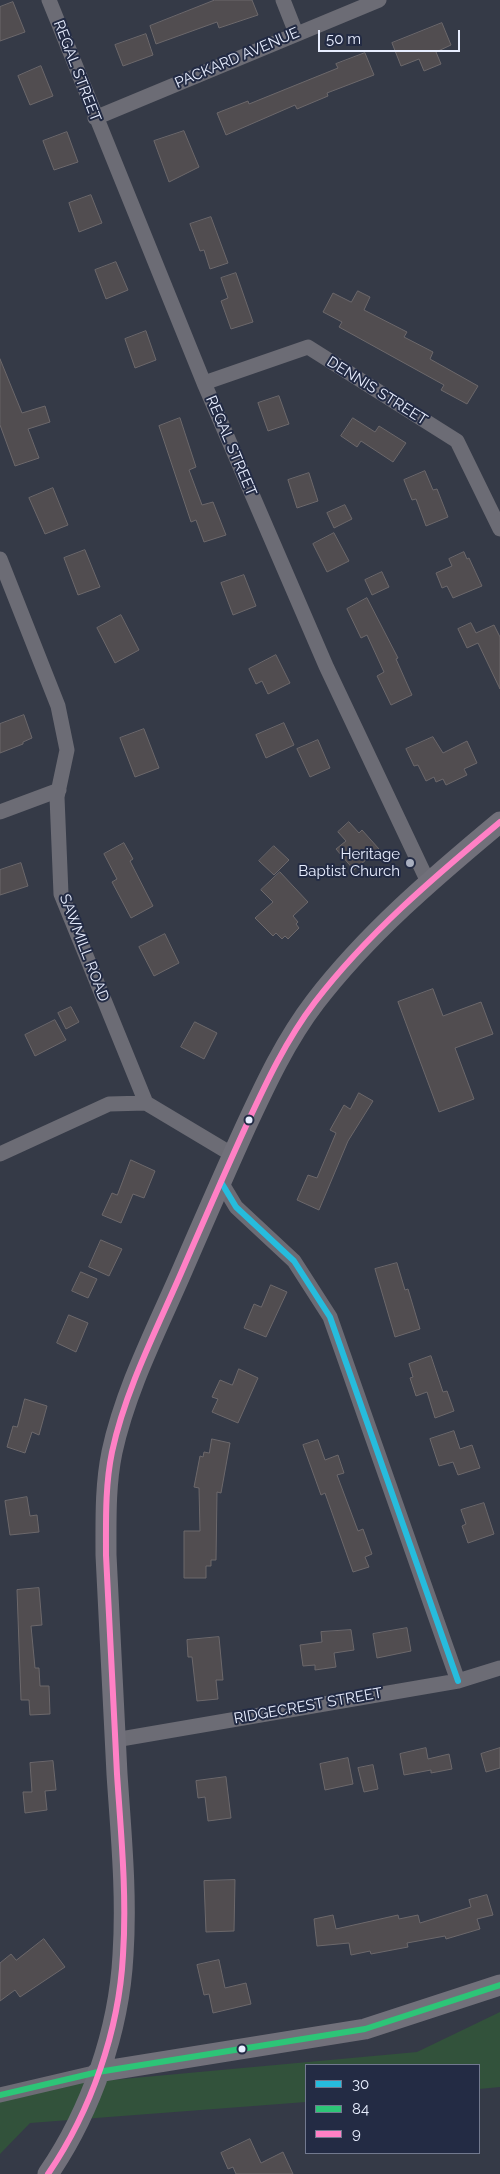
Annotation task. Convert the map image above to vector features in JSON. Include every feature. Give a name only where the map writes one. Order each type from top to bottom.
[{"type":"street","name":"REGAL STREET","points":[[49,0],[95,118],[204,383],[326,666],[429,884]]},
{"type":"street","points":[[283,0],[296,33]]},
{"type":"street","name":"PACKARD AVENUE","points":[[95,118],[379,0]]},
{"type":"street","name":"DENNIS STREET","points":[[204,383],[308,347],[457,441],[500,529]]},
{"type":"street","name":"SAWMILL ROAD","points":[[0,559],[58,706],[67,750],[57,797],[61,894],[146,1103]]},
{"type":"street","points":[[0,812],[59,790]]},
{"type":"street","points":[[48,2174],[71,2136],[98,2072],[117,2007],[123,1954],[124,1889],[106,1555],[106,1498],[112,1451],[132,1388],[269,1076],[313,1005],[356,954],[429,884],[500,822]]},
{"type":"street","points":[[0,1154],[108,1104],[146,1103],[233,1155]]},
{"type":"street","points":[[221,1182],[236,1207],[294,1261],[330,1317],[458,1681]]},
{"type":"street","name":"RIDGECREST STREET","points":[[115,1740],[458,1681],[500,1668]]},
{"type":"street","points":[[0,2095],[98,2072],[365,2030],[500,1985]]},
{"type":"green space","points":[[500,2012],[500,2087],[480,2089],[480,2064],[305,2064],[305,2102],[30,2123],[0,2154],[0,2095],[14,2089],[417,2052]]},
{"type":"building","points":[[215,0],[252,0],[258,15],[219,28],[217,22],[156,44],[150,26]]},
{"type":"building","points":[[13,2],[25,32],[0,41],[0,7]]},
{"type":"building","points":[[442,23],[451,45],[436,52],[441,64],[424,71],[419,59],[401,66],[392,43]]},
{"type":"building","points":[[146,34],[153,55],[123,66],[115,45]]},
{"type":"building","points":[[365,53],[374,75],[327,93],[328,96],[297,109],[295,105],[226,135],[217,113],[248,101],[249,104],[338,68],[336,64]]},
{"type":"building","points":[[41,66],[53,96],[30,105],[18,76]]},
{"type":"building","points":[[184,131],[199,167],[169,182],[154,141]]},
{"type":"building","points":[[67,132],[78,162],[54,170],[43,141]]},
{"type":"building","points":[[91,195],[102,223],[79,232],[69,203]]},
{"type":"building","points":[[211,217],[228,263],[210,269],[204,250],[200,251],[190,224]]},
{"type":"building","points":[[116,262],[128,290],[106,299],[95,270]]},
{"type":"building","points":[[236,273],[253,322],[231,329],[221,301],[228,298],[221,278]]},
{"type":"building","points":[[358,291],[370,297],[364,310],[407,332],[404,337],[433,352],[430,359],[478,386],[467,404],[441,390],[444,385],[339,327],[342,322],[323,312],[333,293],[351,302]]},
{"type":"building","points":[[146,331],[156,360],[135,368],[125,339]]},
{"type":"building","points":[[0,359],[22,413],[45,406],[50,422],[28,429],[39,458],[15,466],[0,425]]},
{"type":"building","points":[[279,396],[289,424],[268,431],[258,403]]},
{"type":"building","points":[[180,418],[196,467],[189,470],[202,505],[213,502],[226,535],[204,542],[196,520],[191,522],[159,426]]},
{"type":"building","points":[[353,418],[375,432],[379,426],[406,443],[393,462],[361,441],[357,447],[341,436]]},
{"type":"building","points":[[425,471],[433,490],[437,489],[448,517],[426,526],[416,499],[412,500],[404,480]]},
{"type":"building","points":[[309,473],[318,501],[297,508],[288,480]]},
{"type":"building","points":[[53,488],[68,525],[45,534],[29,498]]},
{"type":"building","points":[[345,505],[352,519],[334,528],[327,513]]},
{"type":"building","points":[[334,533],[349,561],[327,572],[313,544]]},
{"type":"building","points":[[85,550],[100,587],[78,595],[64,558]]},
{"type":"building","points":[[464,552],[467,559],[469,558],[482,586],[453,598],[447,586],[442,588],[436,573],[452,566],[449,559]]},
{"type":"building","points":[[382,572],[389,587],[372,595],[365,580]]},
{"type":"building","points":[[244,575],[256,606],[233,615],[221,583]]},
{"type":"building","points":[[367,598],[398,658],[396,659],[412,695],[391,705],[377,676],[384,672],[367,635],[361,638],[347,609]]},
{"type":"building","points":[[121,615],[139,650],[115,663],[97,628]]},
{"type":"building","points":[[471,623],[476,633],[494,625],[500,637],[500,689],[478,643],[467,648],[458,629]]},
{"type":"building","points":[[276,655],[290,683],[268,694],[262,681],[256,684],[249,669]]},
{"type":"building","points":[[24,715],[32,738],[23,742],[23,744],[0,753],[0,724]]},
{"type":"building","points":[[284,723],[294,745],[266,758],[256,735]]},
{"type":"building","points":[[144,729],[159,768],[135,777],[120,738]]},
{"type":"building","points":[[433,737],[443,753],[467,741],[477,763],[464,769],[467,775],[446,785],[443,779],[436,782],[434,777],[426,781],[418,765],[414,766],[406,749]]},
{"type":"building","points":[[318,740],[330,768],[310,777],[297,749]]},
{"type":"building","points":[[349,822],[359,833],[362,830],[379,849],[354,870],[336,849],[346,841],[338,832]]},
{"type":"building","points":[[124,843],[133,859],[130,861],[153,906],[131,918],[112,882],[117,879],[104,854]]},
{"type":"building","points":[[274,846],[289,860],[274,875],[259,861]]},
{"type":"building","points":[[21,863],[28,886],[0,895],[0,870]]},
{"type":"building","points":[[280,872],[308,902],[293,916],[298,922],[296,924],[299,928],[288,939],[285,936],[282,939],[276,933],[273,936],[255,918],[273,902],[261,890]]},
{"type":"building","points":[[165,934],[179,963],[154,976],[139,947]]},
{"type":"building","points":[[433,989],[443,1016],[481,1002],[493,1034],[455,1048],[474,1099],[439,1112],[398,1002]]},
{"type":"building","points":[[71,1007],[79,1022],[66,1029],[58,1013]]},
{"type":"building","points":[[55,1020],[66,1040],[35,1056],[25,1035]]},
{"type":"building","points":[[195,1022],[217,1033],[204,1059],[181,1047]]},
{"type":"building","points":[[359,1093],[373,1101],[348,1141],[319,1210],[297,1200],[308,1175],[317,1178],[336,1133],[330,1130],[344,1105],[350,1109]]},
{"type":"building","points":[[131,1160],[155,1171],[144,1198],[133,1194],[121,1223],[102,1215],[112,1193],[117,1195]]},
{"type":"building","points":[[101,1240],[122,1249],[109,1276],[89,1267]]},
{"type":"building","points":[[397,1263],[405,1290],[408,1289],[420,1329],[395,1337],[375,1269]]},
{"type":"building","points":[[81,1272],[97,1279],[88,1298],[72,1291]]},
{"type":"building","points":[[271,1285],[287,1292],[266,1337],[244,1328],[254,1304],[261,1307]]},
{"type":"building","points":[[69,1315],[88,1323],[76,1352],[57,1343]]},
{"type":"building","points":[[431,1356],[443,1392],[447,1391],[454,1411],[435,1418],[427,1392],[416,1396],[410,1378],[413,1377],[409,1364]]},
{"type":"building","points":[[239,1369],[258,1378],[238,1423],[212,1412],[218,1399],[212,1397],[220,1380],[232,1385]]},
{"type":"building","points":[[25,1399],[47,1406],[39,1435],[32,1432],[25,1453],[7,1447],[13,1426],[17,1427]]},
{"type":"building","points":[[454,1431],[460,1449],[472,1445],[480,1468],[458,1475],[453,1462],[439,1466],[430,1439]]},
{"type":"building","points":[[212,1439],[230,1443],[221,1493],[217,1492],[216,1560],[211,1560],[211,1566],[206,1566],[206,1578],[184,1578],[184,1531],[200,1531],[199,1488],[194,1487],[200,1456],[203,1457],[204,1452],[209,1453]]},
{"type":"building","points":[[318,1440],[325,1460],[338,1455],[344,1473],[337,1475],[358,1531],[363,1529],[372,1554],[365,1557],[369,1567],[353,1572],[325,1493],[321,1495],[303,1445]]},
{"type":"building","points":[[27,1497],[30,1516],[37,1515],[39,1532],[10,1535],[5,1501]]},
{"type":"building","points":[[484,1503],[494,1534],[468,1543],[462,1526],[466,1524],[461,1510]]},
{"type":"building","points":[[39,1588],[42,1625],[31,1626],[35,1668],[39,1668],[40,1686],[49,1686],[50,1714],[30,1715],[29,1700],[21,1700],[17,1590]]},
{"type":"building","points":[[407,1628],[411,1651],[377,1658],[373,1634]]},
{"type":"building","points":[[351,1630],[354,1650],[334,1653],[336,1667],[315,1670],[315,1665],[303,1666],[300,1645],[322,1642],[321,1632]]},
{"type":"building","points":[[219,1637],[223,1680],[216,1680],[218,1699],[197,1701],[192,1657],[188,1657],[187,1640]]},
{"type":"building","points":[[426,1748],[428,1759],[449,1754],[452,1769],[431,1773],[431,1770],[404,1775],[400,1754]]},
{"type":"building","points":[[500,1748],[500,1768],[486,1772],[481,1754]]},
{"type":"building","points":[[348,1758],[353,1784],[325,1790],[320,1764]]},
{"type":"building","points":[[53,1761],[56,1790],[45,1791],[47,1810],[25,1813],[23,1792],[32,1792],[30,1763]]},
{"type":"building","points":[[373,1765],[378,1789],[364,1792],[358,1768]]},
{"type":"building","points":[[226,1777],[231,1818],[208,1821],[205,1797],[198,1798],[196,1781]]},
{"type":"building","points":[[235,1880],[234,1931],[206,1932],[204,1881]]},
{"type":"building","points":[[487,1895],[493,1915],[477,1919],[480,1929],[446,1939],[445,1936],[407,1943],[408,1947],[371,1954],[370,1951],[351,1955],[349,1943],[317,1946],[314,1919],[333,1915],[336,1929],[398,1915],[399,1919],[418,1915],[420,1923],[471,1907],[469,1900]]},
{"type":"building","points":[[44,1939],[65,1967],[20,1997],[15,1990],[0,2001],[0,1963],[11,1954],[16,1960]]},
{"type":"building","points":[[219,1960],[225,1988],[246,1983],[251,2004],[213,2013],[209,1994],[204,1995],[197,1965]]},
{"type":"building","points":[[250,2139],[261,2163],[283,2152],[293,2174],[236,2174],[233,2167],[228,2169],[221,2153]]},
{"type":"transit line","name":"9","points":[[48,2174],[63,2150],[90,2097],[109,2041],[120,1984],[124,1932],[124,1887],[108,1610],[106,1516],[112,1452],[134,1380],[246,1126],[269,1078],[295,1031],[335,977],[379,930],[426,885],[500,822]]},
{"type":"transit line","name":"30","points":[[221,1182],[236,1207],[294,1261],[330,1317],[458,1681]]},
{"type":"transit line","name":"84","points":[[0,2095],[98,2072],[365,2029],[500,1985]]},
{"type":"place","name":"Heritage Baptist Church","points":[[410,863]]}]
